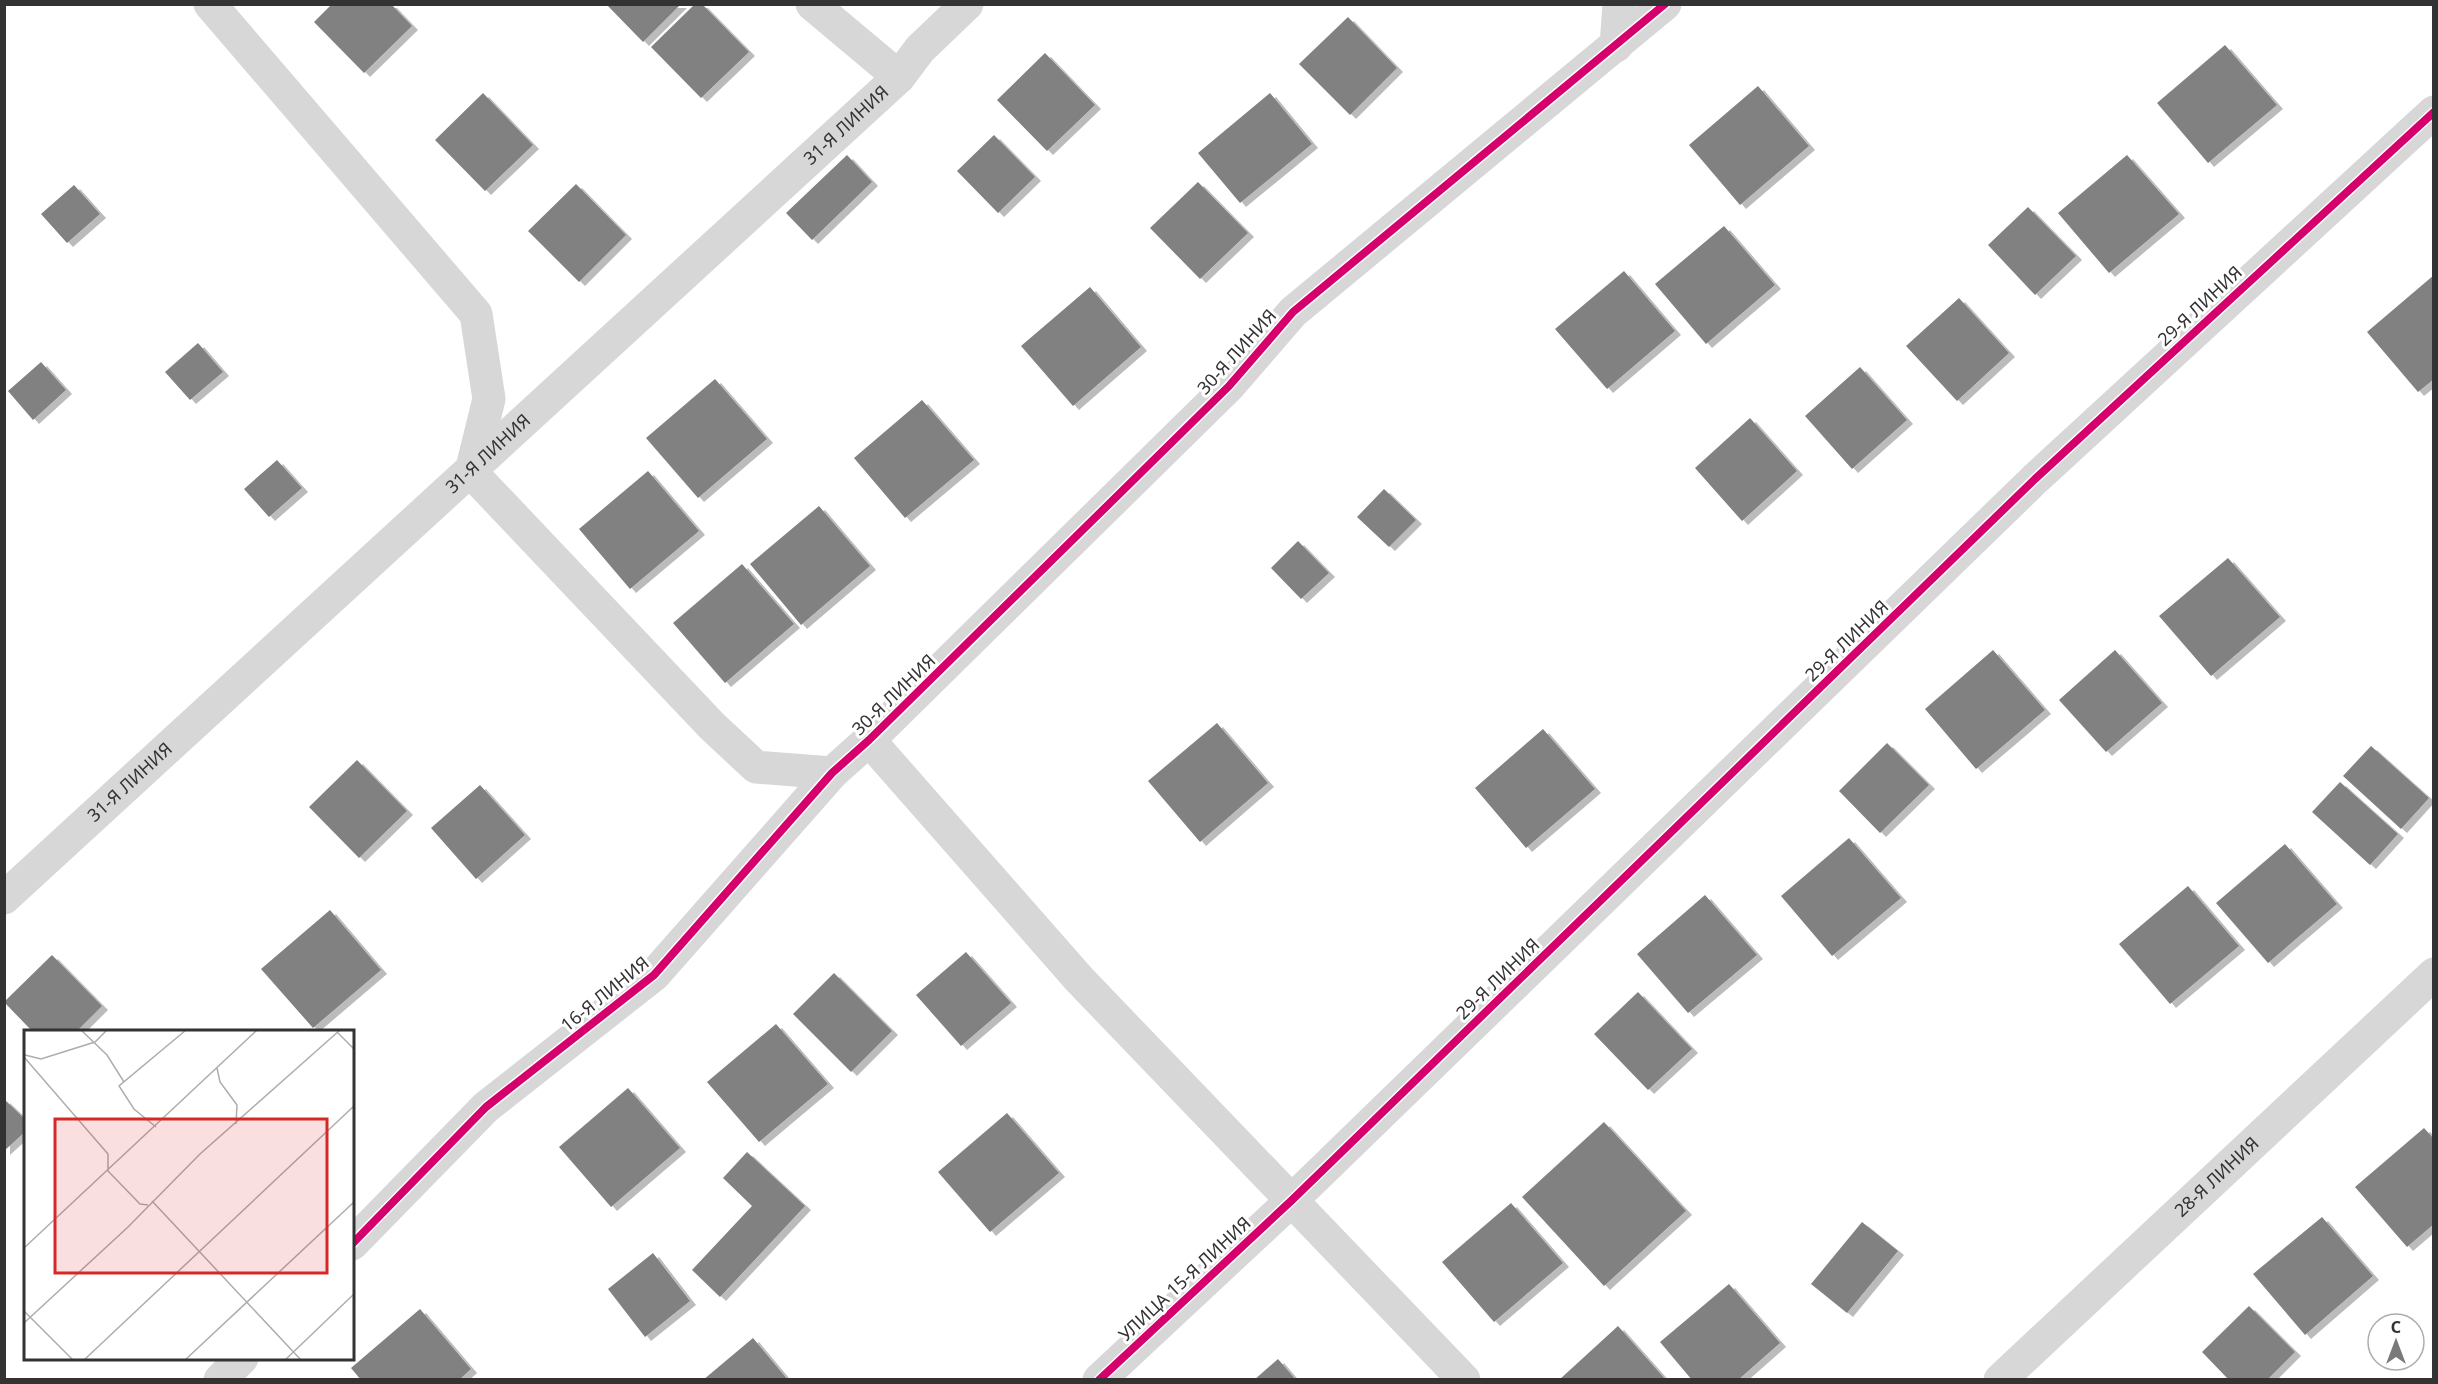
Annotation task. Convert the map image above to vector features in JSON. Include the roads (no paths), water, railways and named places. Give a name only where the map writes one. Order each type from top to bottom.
[{"type":"street","points":[[210,4],[476,314],[489,399],[471,472],[712,726],[756,767],[832,773]]},
{"type":"street","points":[[812,4],[899,77]]},
{"type":"street","name":"31-Я ЛИНИЯ","points":[[4,898],[899,77],[920,49],[967,4]]},
{"type":"street","points":[[1616,46],[1619,4]]},
{"type":"street","name":"30-Я ЛИНИЯ","points":[[864,745],[1229,386],[1293,312],[1665,4]]},
{"type":"street","name":"29-Я ЛИНИЯ","points":[[1291,1201],[2035,479],[2433,112]]},
{"type":"street","points":[[864,745],[1079,979],[1464,1380]]},
{"type":"street","name":"16-Я ЛИНИЯ","points":[[354,1242],[486,1107],[654,975],[832,773],[864,745]]},
{"type":"street","name":"28-Я ЛИНИЯ","points":[[2000,1380],[2433,974]]},
{"type":"street","name":"УЛИЦА 15-Я ЛИНИЯ","points":[[1099,1380],[1291,1201]]},
{"type":"street","points":[[220,1380],[241,1360]]}]
